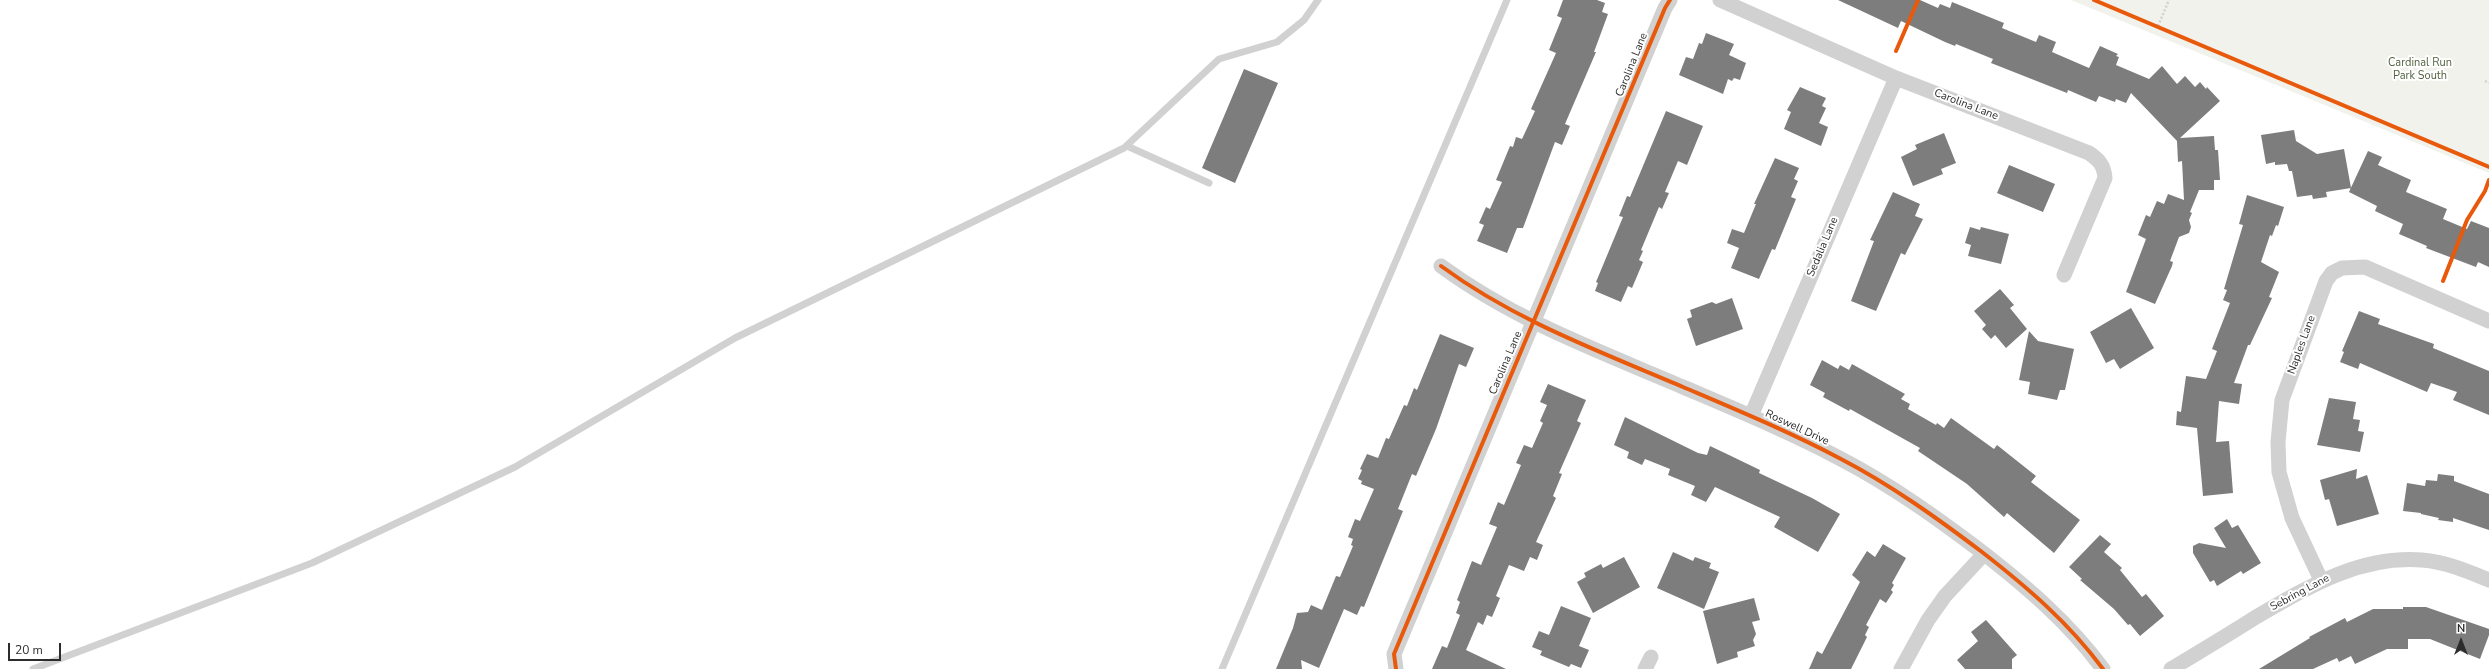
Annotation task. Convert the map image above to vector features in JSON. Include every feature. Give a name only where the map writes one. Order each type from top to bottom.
[{"type":"street","name":"Carolina Lane","points":[[1396,669],[1394,654],[1665,8],[1670,0]]},
{"type":"street","name":"Carolina Lane","points":[[1720,0],[1896,78],[2089,153],[2098,160],[2104,169],[2105,178],[2064,275]]},
{"type":"street","name":"Sedalia Lane","points":[[1751,416],[1896,78]]},
{"type":"street","name":"Roswell Drive","points":[[1441,266],[1472,288],[1533,323],[1751,416],[1842,459],[1928,511],[2020,581],[2072,631],[2103,669]]},
{"type":"street","name":"Naples Lane","points":[[2321,580],[2292,518],[2279,472],[2278,442],[2282,400],[2326,281],[2332,273],[2342,268],[2365,267],[2489,321]]},
{"type":"street","points":[[1901,669],[1928,620],[1945,596],[1984,554]]},
{"type":"street","name":"Sebring Lane","points":[[2171,669],[2321,580],[2354,568],[2397,560],[2440,563],[2489,580]]},
{"type":"lane","points":[[34,669],[312,563],[515,467],[735,338],[1127,146],[1219,59],[1277,42],[1304,20],[1318,0]]},
{"type":"lane","points":[[1222,669],[1507,0]]},
{"type":"lane","points":[[1127,146],[1209,183]]},
{"type":"path","points":[[2158,26],[2169,0]]},
{"type":"path","points":[[2151,23],[2165,29]]},
{"type":"path","points":[[2485,81],[2489,83]]},
{"type":"green space","name":"Cardinal Run Park South","points":[[2071,0],[2489,0],[2489,173]]},
{"type":"building","points":[[1563,0],[1597,0],[1605,3],[1602,12],[1608,14],[1594,52],[1596,52],[1565,124],[1570,126],[1562,145],[1555,142],[1523,228],[1517,228],[1507,253],[1477,241],[1484,225],[1479,223],[1486,207],[1490,209],[1502,182],[1496,180],[1510,146],[1513,147],[1516,137],[1522,139],[1535,111],[1531,109],[1556,53],[1549,50],[1562,18],[1557,16]]},
{"type":"building","points":[[1838,0],[1920,0],[1938,8],[1940,4],[1950,8],[1952,2],[2004,23],[2002,28],[2036,42],[2039,35],[2056,42],[2052,52],[2089,68],[2100,46],[2118,54],[2116,56],[2119,57],[2116,65],[2149,79],[2162,66],[2177,84],[2185,76],[2195,87],[2200,82],[2206,89],[2207,87],[2220,101],[2180,138],[2214,136],[2215,150],[2218,150],[2220,180],[2214,180],[2214,190],[2199,190],[2190,212],[2192,213],[2189,220],[2191,227],[2189,233],[2179,237],[2170,261],[2173,262],[2172,266],[2155,304],[2126,292],[2146,239],[2138,235],[2146,215],[2150,217],[2157,201],[2164,204],[2168,194],[2184,200],[2182,161],[2178,162],[2177,141],[2131,93],[2126,103],[2116,99],[2115,102],[2099,96],[2096,102],[2068,90],[2067,93],[1991,63],[1993,59],[1956,44],[1955,46],[1945,42],[1901,21],[1898,28]]},
{"type":"building","points":[[1706,33],[1734,44],[1729,55],[1746,63],[1740,80],[1734,78],[1732,81],[1728,79],[1723,94],[1679,75],[1686,57],[1693,59],[1699,43],[1702,44]]},
{"type":"building","points":[[1244,69],[1278,83],[1235,183],[1202,168]]},
{"type":"building","points":[[1800,87],[1826,98],[1822,106],[1826,108],[1819,123],[1828,127],[1821,146],[1784,129],[1791,112],[1787,110]]},
{"type":"building","points":[[1666,111],[1703,126],[1687,165],[1678,161],[1665,192],[1669,193],[1662,209],[1659,207],[1641,250],[1643,251],[1639,260],[1643,262],[1632,288],[1628,286],[1621,302],[1595,291],[1598,283],[1596,282],[1623,217],[1619,216],[1627,196],[1630,197]]},
{"type":"building","points":[[2294,130],[2296,141],[2317,154],[2344,149],[2351,188],[2326,192],[2327,197],[2313,199],[2312,195],[2297,197],[2292,171],[2289,171],[2287,164],[2275,165],[2275,162],[2266,164],[2261,135]]},
{"type":"building","points":[[1944,133],[1956,163],[1941,169],[1943,174],[1913,186],[1901,157],[1917,149],[1915,145]]},
{"type":"building","points":[[2368,151],[2382,157],[2378,165],[2411,180],[2406,192],[2447,209],[2443,219],[2467,229],[2471,221],[2489,228],[2489,267],[2478,262],[2476,267],[2426,248],[2427,246],[2399,234],[2403,224],[2375,211],[2377,206],[2349,192]]},
{"type":"building","points":[[1775,158],[1799,168],[1794,179],[1798,181],[1791,197],[1796,199],[1775,250],[1772,249],[1759,279],[1731,268],[1739,248],[1727,243],[1732,229],[1744,233],[1756,204],[1754,204]]},
{"type":"building","points":[[2009,165],[2055,184],[2043,212],[1997,193]]},
{"type":"building","points":[[1893,192],[1920,204],[1915,216],[1923,219],[1905,255],[1901,253],[1876,311],[1851,301],[1874,241],[1870,240]]},
{"type":"building","points":[[2247,195],[2284,207],[2278,226],[2276,225],[2272,236],[2270,235],[2261,262],[2279,272],[2269,297],[2272,298],[2250,345],[2248,345],[2234,383],[2242,384],[2239,404],[2219,401],[2216,442],[2229,441],[2233,493],[2203,496],[2197,428],[2176,425],[2177,411],[2181,412],[2186,376],[2206,379],[2217,351],[2212,349],[2230,303],[2223,300],[2227,290],[2224,289],[2243,225],[2239,224]]},
{"type":"building","points":[[1970,227],[1980,230],[1981,227],[2009,234],[2001,264],[1968,256],[1971,245],[1965,243]]},
{"type":"building","points":[[2000,289],[2014,305],[2010,308],[2027,329],[2006,348],[1995,335],[1991,339],[1982,329],[1986,325],[1974,311]]},
{"type":"building","points":[[1732,298],[1743,329],[1696,346],[1687,319],[1692,317],[1690,310],[1712,302],[1716,304]]},
{"type":"building","points":[[2131,308],[2154,348],[2120,369],[2114,359],[2106,363],[2090,332]]},
{"type":"building","points":[[2359,311],[2380,319],[2378,324],[2434,344],[2433,348],[2489,371],[2489,415],[2453,400],[2457,392],[2431,383],[2427,392],[2360,363],[2358,369],[2340,362],[2344,352],[2342,351]]},
{"type":"building","points":[[2029,331],[2038,341],[2074,349],[2065,390],[2060,390],[2057,400],[2028,394],[2030,382],[2019,380]]},
{"type":"building","points":[[1440,334],[1474,348],[1466,367],[1459,364],[1436,429],[1416,476],[1412,474],[1398,509],[1403,511],[1364,607],[1361,606],[1357,615],[1344,609],[1319,668],[1301,660],[1302,669],[1276,669],[1293,628],[1297,613],[1308,612],[1311,605],[1322,610],[1336,576],[1340,577],[1353,546],[1351,545],[1353,539],[1348,537],[1355,519],[1360,521],[1374,489],[1361,484],[1362,481],[1358,479],[1362,470],[1360,469],[1367,454],[1378,458],[1386,438],[1389,439],[1404,405],[1407,406],[1414,388],[1417,390]]},
{"type":"building","points":[[1822,360],[1838,369],[1840,365],[1849,370],[1852,364],[1905,394],[1901,399],[1910,404],[1908,409],[1936,425],[1937,423],[1944,428],[1951,418],[1994,449],[1997,445],[2036,476],[2031,482],[2080,520],[2054,553],[2007,513],[2004,517],[1967,484],[1918,451],[1920,448],[1850,409],[1849,411],[1823,397],[1825,393],[1810,385]]},
{"type":"building","points":[[1548,384],[1586,400],[1577,421],[1581,423],[1559,473],[1562,474],[1553,496],[1556,498],[1536,542],[1543,545],[1537,560],[1530,557],[1524,571],[1509,565],[1496,596],[1500,598],[1492,617],[1487,615],[1483,625],[1478,622],[1466,650],[1506,669],[1432,669],[1442,646],[1447,648],[1460,615],[1456,613],[1460,602],[1457,600],[1472,561],[1481,565],[1497,527],[1489,524],[1498,502],[1504,505],[1521,465],[1516,463],[1524,445],[1532,448],[1543,423],[1540,421],[1547,405],[1540,402]]},
{"type":"building","points":[[2329,398],[2356,402],[2353,419],[2360,420],[2358,431],[2364,432],[2360,452],[2317,445]]},
{"type":"building","points":[[1625,417],[1698,453],[1707,455],[1710,446],[1760,470],[1759,473],[1812,498],[1840,514],[1818,552],[1774,527],[1780,517],[1715,487],[1706,502],[1691,495],[1695,486],[1668,475],[1670,469],[1645,459],[1642,465],[1627,458],[1629,452],[1614,445]]},
{"type":"building","points":[[2357,469],[2356,479],[2367,475],[2379,514],[2337,526],[2329,499],[2325,500],[2320,480]]},
{"type":"building","points":[[2438,474],[2454,476],[2454,481],[2489,494],[2489,530],[2453,518],[2453,522],[2438,520],[2439,518],[2421,513],[2403,511],[2407,483],[2425,486],[2426,480],[2437,481]]},
{"type":"building","points":[[2227,519],[2232,528],[2238,525],[2261,563],[2243,574],[2241,571],[2217,586],[2214,580],[2210,582],[2193,553],[2193,546],[2199,543],[2226,548],[2214,528]]},
{"type":"building","points":[[2100,535],[2111,544],[2104,552],[2122,568],[2120,570],[2142,597],[2146,594],[2164,616],[2140,636],[2114,609],[2080,580],[2082,579],[2069,567]]},
{"type":"building","points":[[1883,544],[1906,558],[1892,583],[1894,585],[1891,590],[1893,592],[1886,603],[1880,599],[1866,625],[1869,627],[1865,635],[1867,637],[1851,669],[1809,669],[1817,651],[1822,654],[1860,582],[1852,575],[1867,551],[1875,557]]},
{"type":"building","points":[[1673,552],[1693,561],[1695,557],[1711,563],[1709,568],[1719,572],[1704,609],[1657,588]]},
{"type":"building","points":[[1624,557],[1640,587],[1593,613],[1577,582],[1586,577],[1584,573],[1601,564],[1603,568]]},
{"type":"building","points":[[1754,598],[1760,620],[1752,622],[1756,634],[1753,640],[1755,646],[1737,652],[1738,657],[1717,664],[1703,611]]},
{"type":"building","points":[[1561,606],[1591,618],[1579,646],[1589,650],[1581,668],[1571,664],[1569,667],[1540,655],[1542,651],[1532,647],[1539,631],[1549,635]]},
{"type":"building","points":[[2403,607],[2426,607],[2489,629],[2489,635],[2480,659],[2430,639],[2408,639],[2408,649],[2387,649],[2355,664],[2351,656],[2339,662],[2337,658],[2313,669],[2259,669],[2310,638],[2309,637],[2345,618],[2347,622],[2373,609],[2403,609]]},
{"type":"building","points":[[1986,620],[2017,655],[2012,659],[2012,669],[1965,669],[1957,660],[1978,641],[1971,632]]},
{"type":"cycle path","points":[[1396,669],[1394,654],[1665,8],[1670,0]]},
{"type":"cycle path","points":[[1896,51],[1918,0]]},
{"type":"cycle path","points":[[2094,0],[2489,167]]},
{"type":"cycle path","points":[[2443,281],[2467,220],[2485,191],[2489,180]]},
{"type":"cycle path","points":[[1441,266],[1469,286],[1528,319],[1559,334],[1783,430],[1860,469],[1913,502],[1948,527],[1982,552],[2031,592],[2062,621],[2103,669]]}]
